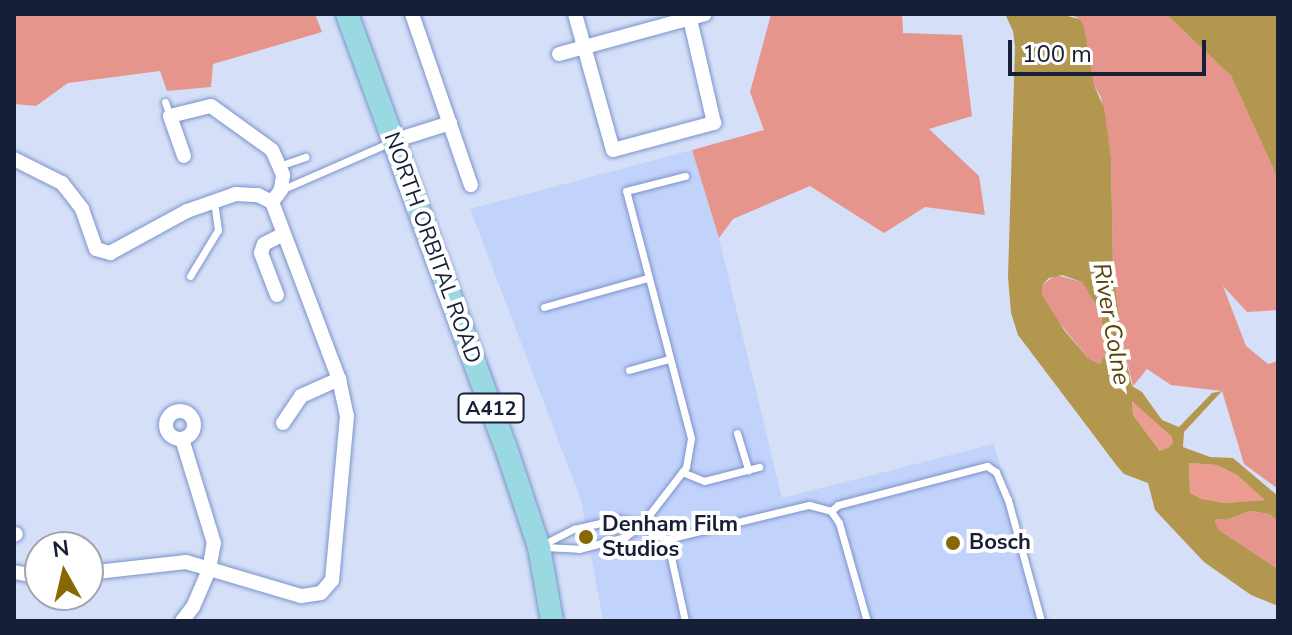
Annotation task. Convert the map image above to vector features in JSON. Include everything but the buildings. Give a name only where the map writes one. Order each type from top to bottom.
[{"type":"main road","name":"NORTH ORBITAL ROAD","points":[[347,14],[539,547],[552,621]]},
{"type":"street","points":[[412,14],[471,185]]},
{"type":"street","points":[[575,14],[613,150],[714,123],[690,19]]},
{"type":"street","points":[[559,54],[705,14]]},
{"type":"street","points":[[104,571],[162,562],[186,562],[301,596],[321,593],[332,580],[347,416],[339,379],[284,234],[276,196],[283,175],[272,150],[211,106],[167,109],[184,156]]},
{"type":"street","points":[[393,141],[450,123]]},
{"type":"street","points":[[14,159],[62,183],[82,209],[96,249],[110,253],[187,211],[236,194],[276,196]]},
{"type":"street","points":[[277,295],[261,253],[264,244],[284,234]]},
{"type":"street","points":[[283,423],[301,396],[339,379]]},
{"type":"street","points":[[182,439],[200,502],[211,523],[214,543],[209,570],[193,607],[182,621]]},
{"type":"lane","points":[[276,196],[393,141]]},
{"type":"lane","points":[[279,166],[305,157]]},
{"type":"lane","points":[[539,547],[579,549],[625,537],[642,524],[682,472],[690,455],[691,438],[626,191],[685,176]]},
{"type":"lane","points":[[190,276],[218,230],[214,202]]},
{"type":"lane","points":[[544,307],[647,278]]},
{"type":"lane","points":[[629,370],[669,359]]},
{"type":"lane","points":[[737,433],[748,470]]},
{"type":"lane","points":[[831,511],[838,505],[987,466],[996,472],[1008,500],[1041,621]]},
{"type":"lane","points":[[682,472],[704,481],[759,467]]},
{"type":"lane","points":[[539,547],[574,529],[618,519],[642,524],[652,534],[667,539],[809,505],[831,511],[839,523],[867,621]]},
{"type":"lane","points":[[667,539],[685,621]]},
{"type":"shaded area","points":[[14,14],[315,14],[322,32],[213,64],[211,87],[167,91],[160,71],[68,83],[36,106],[14,104]]},
{"type":"shaded area","points":[[771,14],[902,14],[903,33],[962,35],[972,116],[929,129],[979,176],[985,215],[925,207],[884,233],[810,186],[733,219],[719,238],[692,150],[764,130],[750,92]]},
{"type":"shaded area","points":[[1070,14],[1166,14],[1231,76],[1278,179],[1278,310],[1247,312],[1223,286],[1246,346],[1268,364],[1278,361],[1278,489],[1244,464],[1222,391],[1171,385],[1147,369],[1133,386],[1122,341],[1113,266],[1111,157],[1101,97],[1094,85],[1080,19]]},
{"type":"shaded area","points":[[692,150],[719,238],[782,498],[994,444],[1041,621],[603,621],[581,500],[470,209]]},
{"type":"shaded area","points":[[1056,275],[1082,282],[1101,314],[1106,352],[1100,364],[1088,358],[1048,309],[1042,295],[1042,285]]},
{"type":"shaded area","points":[[1132,400],[1171,436],[1173,442],[1168,448],[1161,452],[1133,415]]},
{"type":"shaded area","points":[[1189,463],[1217,465],[1237,475],[1266,500],[1225,503],[1202,499],[1190,493]]},
{"type":"shaded area","points":[[1250,511],[1269,514],[1278,521],[1278,569],[1219,530],[1215,524],[1215,519],[1226,520]]},
{"type":"water","name":"River Colne","points":[[1005,14],[1059,14],[1080,19],[1084,27],[1094,85],[1104,108],[1111,157],[1113,266],[1122,341],[1132,386],[1142,392],[1162,420],[1179,427],[1212,393],[1222,391],[1184,432],[1183,447],[1210,457],[1233,458],[1278,496],[1278,521],[1269,514],[1250,511],[1226,520],[1215,519],[1215,523],[1219,530],[1278,569],[1278,606],[1251,595],[1204,562],[1155,510],[1148,483],[1124,474],[1018,335],[1011,313],[1008,277],[1013,31]],"holes":[[[1062,275],[1082,282],[1101,314],[1106,352],[1100,364],[1088,358],[1064,330],[1042,295],[1042,285],[1049,278]],[[1132,401],[1171,436],[1173,442],[1160,451],[1133,415]],[[1189,463],[1217,465],[1237,475],[1265,500],[1225,503],[1202,499],[1190,493]]]},
{"type":"water","points":[[1166,14],[1278,14],[1278,179],[1231,76]]},
{"type":"place","name":"Denham Film Studios","points":[[586,537]]},
{"type":"place","name":"Bosch","points":[[953,543]]}]
